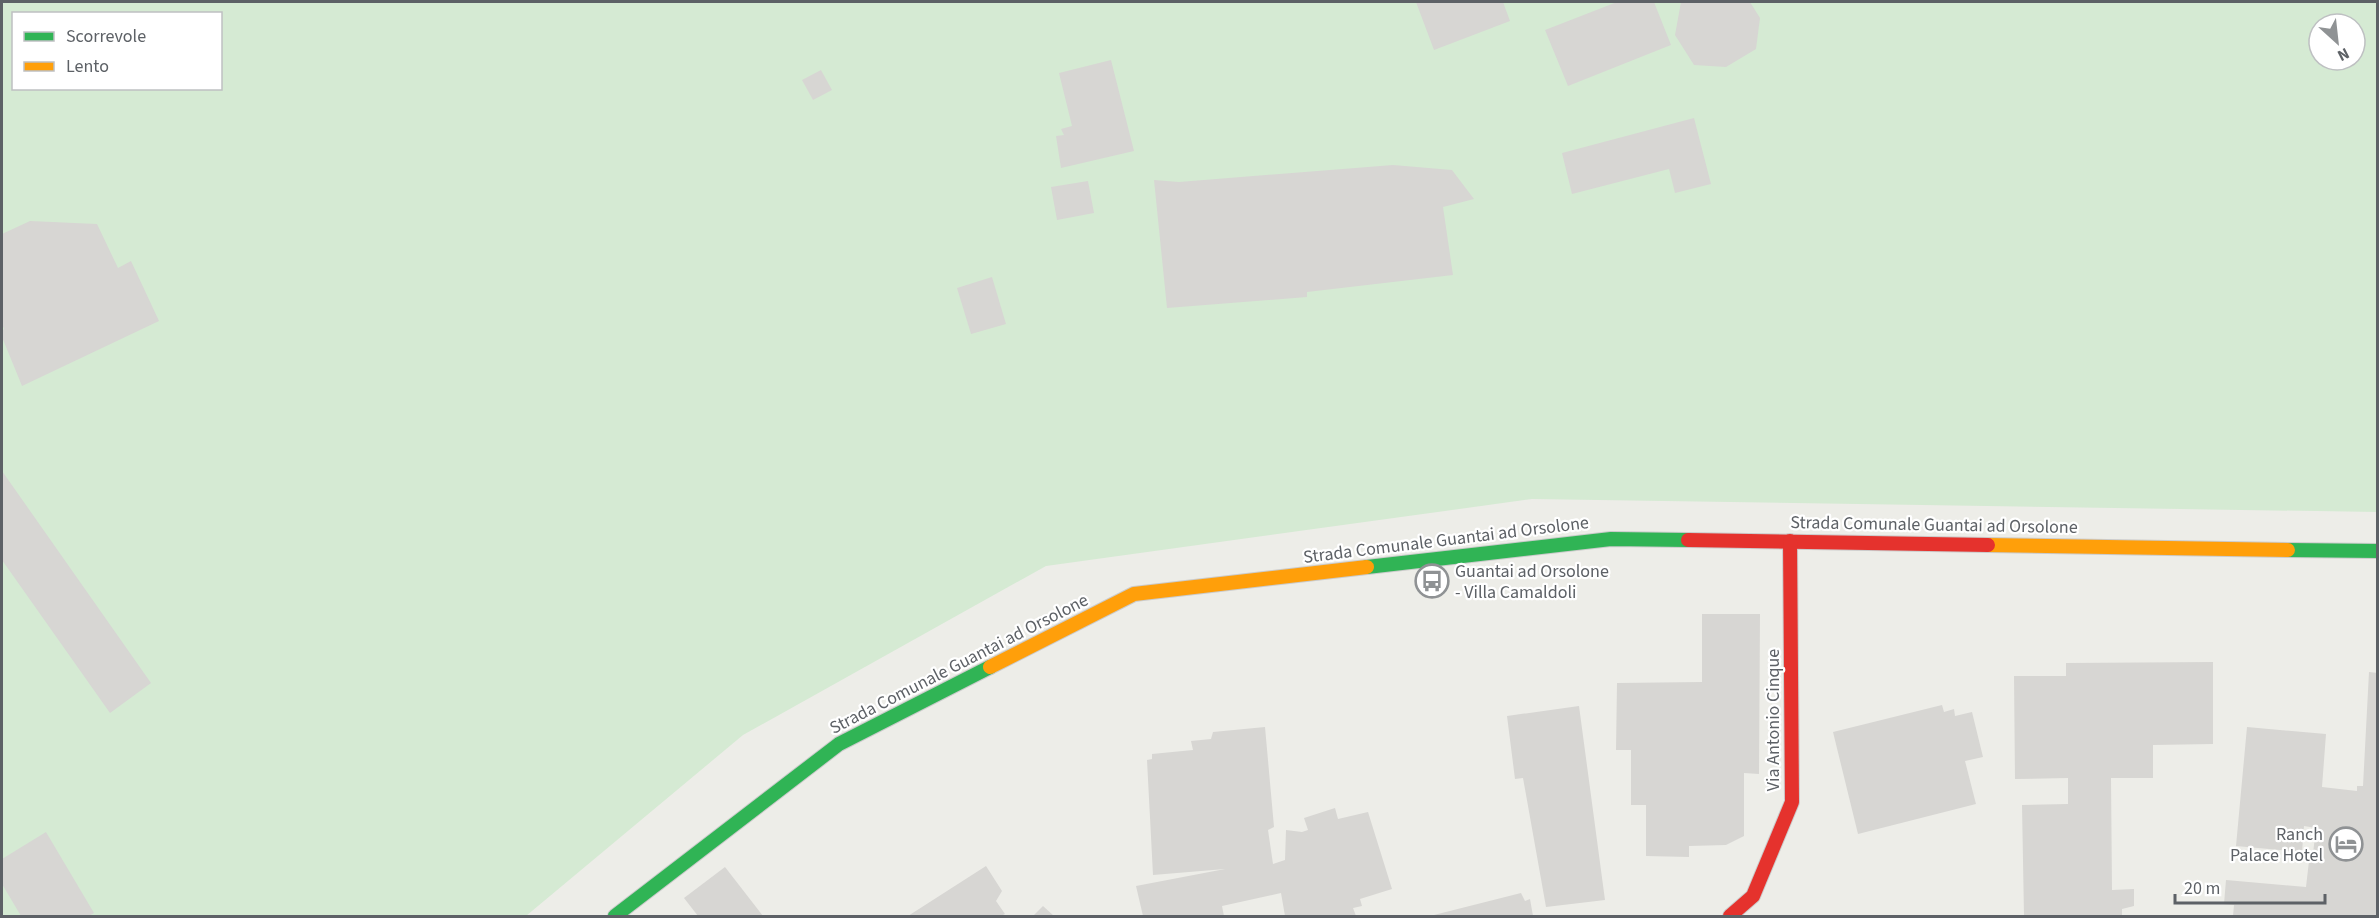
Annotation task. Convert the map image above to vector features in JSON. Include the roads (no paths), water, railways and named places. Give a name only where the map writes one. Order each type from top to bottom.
[{"type":"street","name":"Strada Comunale Guantai ad Orsolone","points":[[615,916],[839,744],[1134,594],[1611,539],[2378,551]]},
{"type":"street","name":"Via Antonio Cinque","points":[[1730,916],[1753,896],[1792,802],[1790,541]]},
{"type":"place","name":"Guantai ad Orsolone - Villa Camaldoli","points":[[1432,581]]},
{"type":"place","name":"Ranch Palace Hotel","points":[[2346,844]]}]
